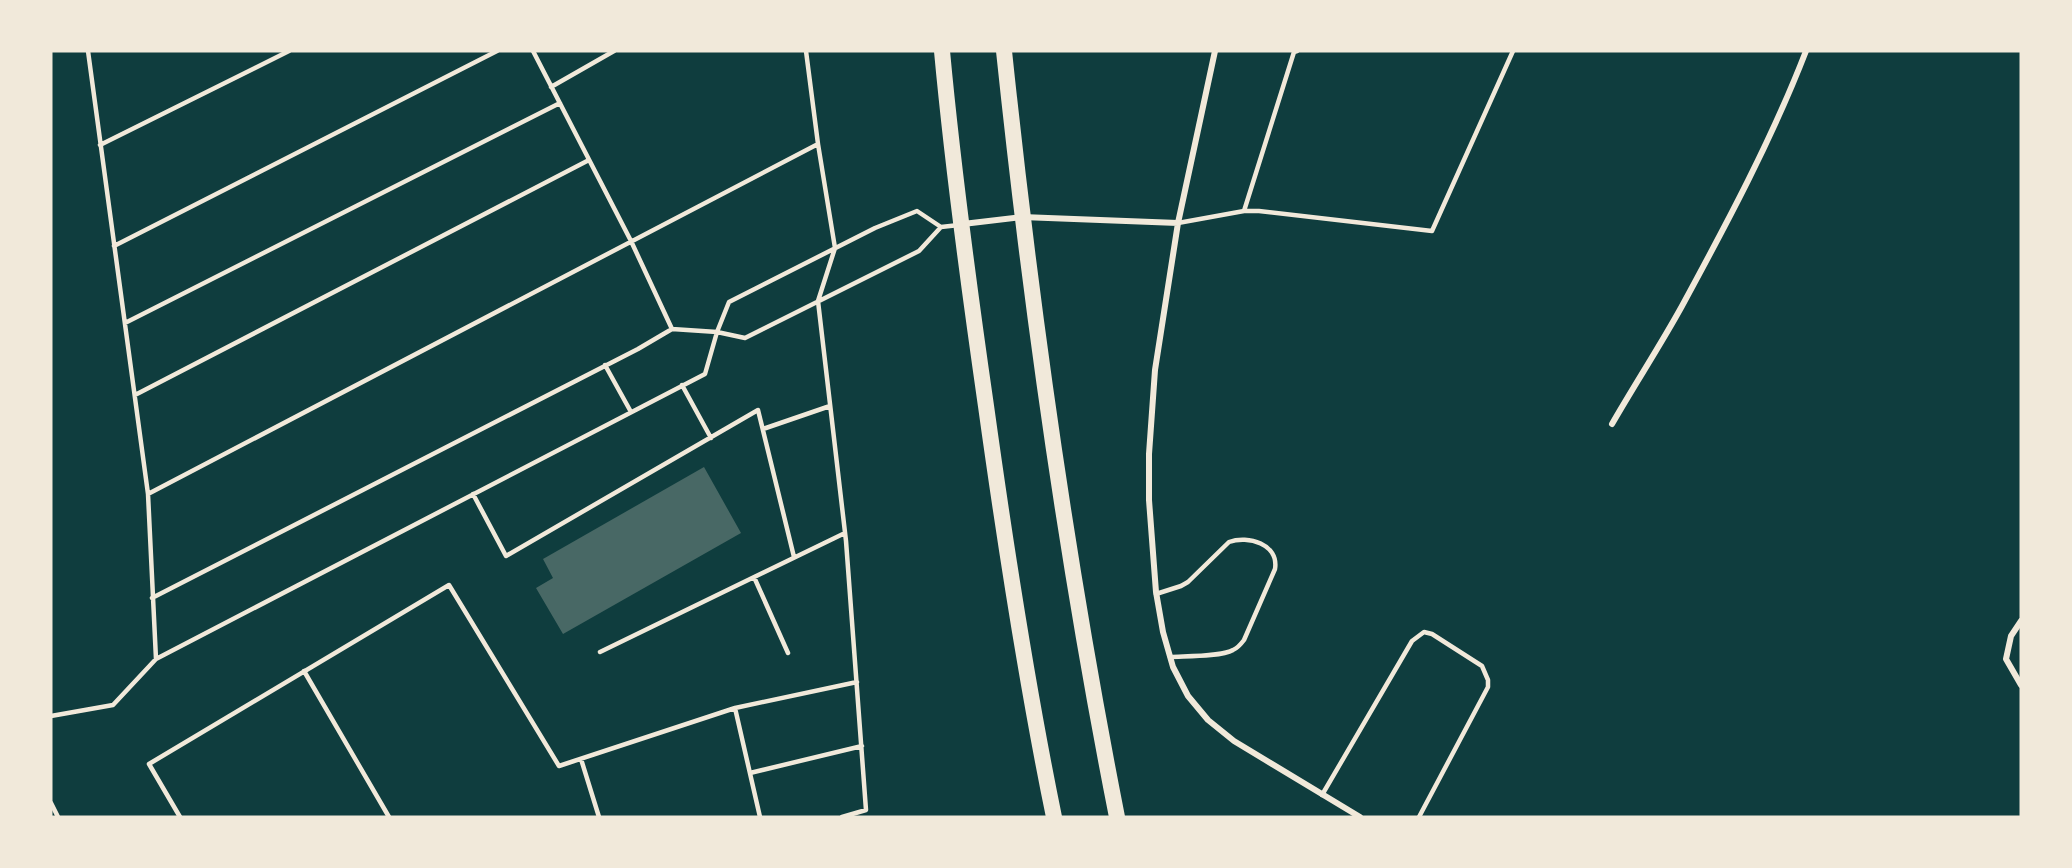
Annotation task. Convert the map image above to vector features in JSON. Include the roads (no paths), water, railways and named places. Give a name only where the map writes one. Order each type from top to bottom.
[{"type":"highway","points":[[942,51],[962,224],[999,498],[1023,650],[1054,817]]},
{"type":"highway","points":[[1004,51],[1040,354],[1080,614],[1117,817]]},
{"type":"street","points":[[1215,51],[1178,223],[1155,370],[1149,454],[1149,500],[1156,594],[1163,632],[1170,657],[1188,696],[1208,720],[1233,741],[1360,817]]},
{"type":"street","points":[[1612,424],[1681,307],[1726,223],[1791,90],[1806,51]]},
{"type":"street","points":[[962,224],[1022,217],[1178,223]]},
{"type":"street","points":[[2021,621],[2012,636],[2006,659],[2021,685]]},
{"type":"lane","points":[[88,51],[148,494],[156,658]]},
{"type":"lane","points":[[100,145],[289,51]]},
{"type":"lane","points":[[114,246],[497,51]]},
{"type":"lane","points":[[533,51],[631,241],[672,329]]},
{"type":"lane","points":[[551,87],[614,51]]},
{"type":"lane","points":[[806,51],[835,248],[818,301],[845,533],[866,810],[842,817]]},
{"type":"lane","points":[[1244,210],[1294,52],[1297,51]]},
{"type":"lane","points":[[1178,223],[1244,210],[1432,231],[1513,51]]},
{"type":"lane","points":[[125,323],[560,103]]},
{"type":"lane","points":[[148,494],[818,144]]},
{"type":"lane","points":[[135,395],[589,160]]},
{"type":"lane","points":[[51,716],[113,705],[156,658],[705,374],[717,332],[729,302],[875,228],[916,211],[941,227]]},
{"type":"lane","points":[[152,598],[672,329],[717,332],[745,338],[919,251],[941,227],[962,224]]},
{"type":"lane","points":[[605,365],[631,412]]},
{"type":"lane","points":[[682,385],[711,438]]},
{"type":"lane","points":[[763,429],[830,406]]},
{"type":"lane","points":[[473,494],[506,556],[758,410],[794,557]]},
{"type":"lane","points":[[600,652],[845,533]]},
{"type":"lane","points":[[1156,594],[1188,582],[1229,542],[1235,540],[1257,541],[1274,557],[1275,569],[1244,640],[1239,646],[1223,653],[1170,657]]},
{"type":"lane","points":[[754,577],[788,652]]},
{"type":"lane","points":[[180,817],[149,764],[449,585],[559,766],[735,708],[857,682]]},
{"type":"lane","points":[[1322,795],[1412,641],[1424,632],[1432,634],[1482,666],[1488,680],[1488,687],[1419,817]]},
{"type":"lane","points":[[304,671],[389,817]]},
{"type":"lane","points":[[735,708],[760,817]]},
{"type":"lane","points":[[750,773],[862,746]]},
{"type":"lane","points":[[581,759],[600,817]]},
{"type":"lane","points":[[51,803],[58,817]]}]
